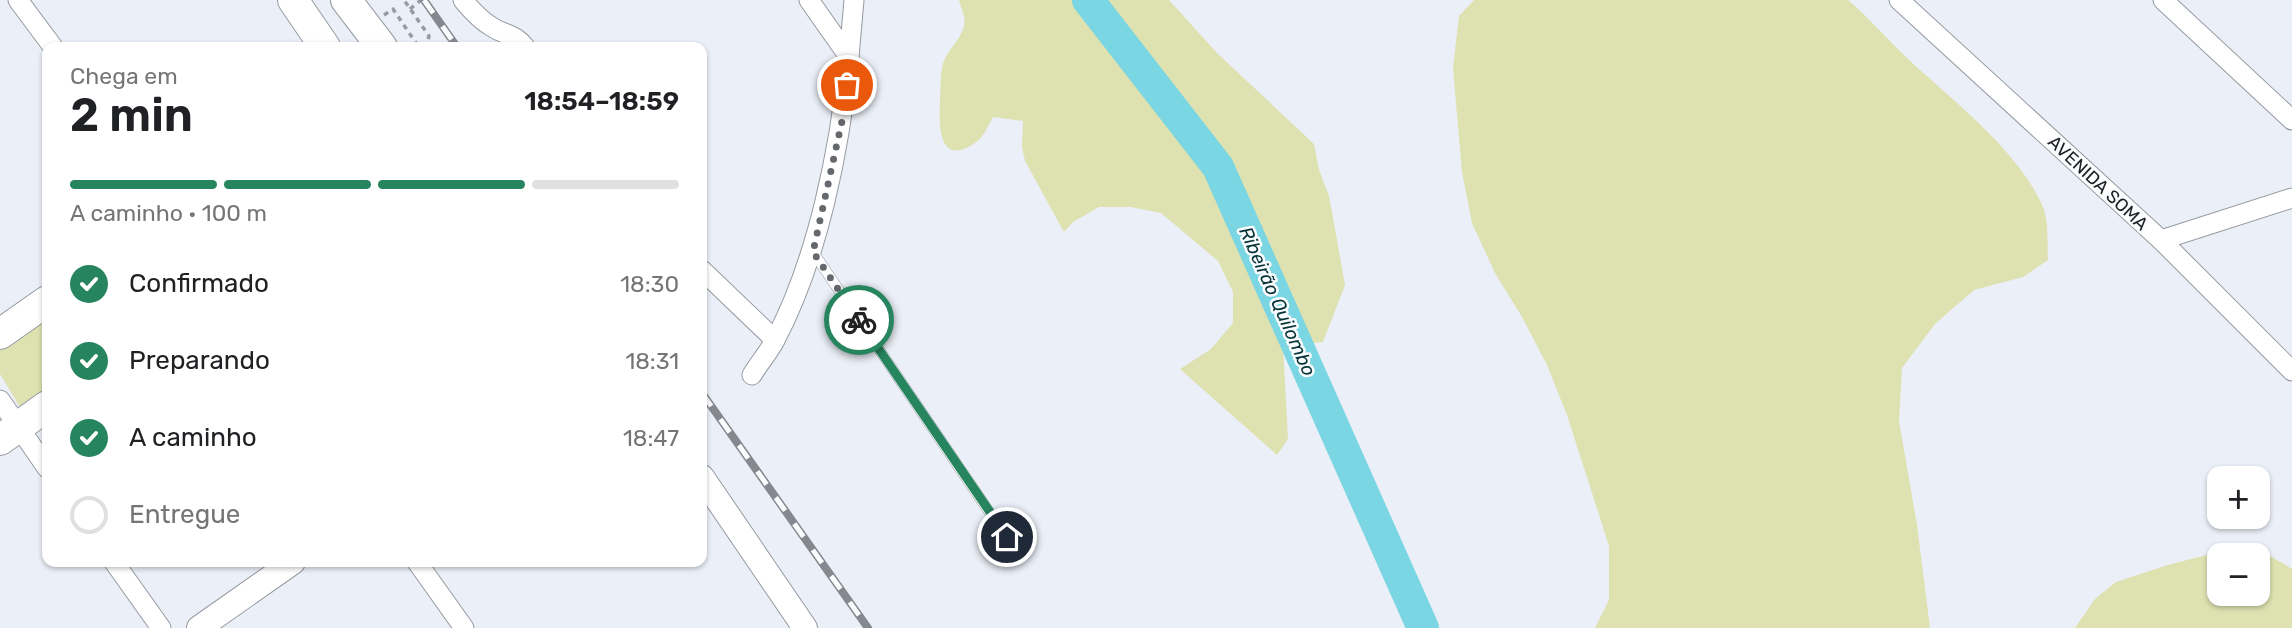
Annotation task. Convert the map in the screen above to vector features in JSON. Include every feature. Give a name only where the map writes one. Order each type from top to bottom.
[{"type":"main road","points":[[293,0],[322,42]]},
{"type":"main road","points":[[346,0],[378,42]]},
{"type":"main road","points":[[0,334],[42,305]]},
{"type":"main road","points":[[9,434],[42,410]]},
{"type":"street","points":[[18,0],[49,42]]},
{"type":"street","points":[[463,0],[478,19],[494,29],[517,37],[521,42]]},
{"type":"street","points":[[809,0],[849,57]]},
{"type":"street","points":[[752,375],[775,340],[813,252],[844,112],[855,0]]},
{"type":"street","name":"AVENIDA SOMA","points":[[1899,0],[2161,240],[2292,371]]},
{"type":"street","points":[[2163,0],[2292,120]]},
{"type":"street","points":[[2161,240],[2292,198]]},
{"type":"street","points":[[707,275],[775,340]]},
{"type":"street","points":[[0,400],[9,434],[42,464]]},
{"type":"street","points":[[707,484],[805,628]]},
{"type":"street","points":[[118,567],[161,628]]},
{"type":"street","points":[[199,628],[286,567]]},
{"type":"street","points":[[421,567],[464,628]]},
{"type":"lane","points":[[813,252],[1007,537]]},
{"type":"path","points":[[404,0],[429,36],[428,42]]},
{"type":"path","points":[[410,9],[421,0]]},
{"type":"path","points":[[382,16],[393,9],[415,42]]},
{"type":"green space","points":[[959,0],[1169,0],[1217,53],[1314,144],[1319,170],[1329,196],[1345,285],[1323,342],[1283,346],[1288,439],[1277,455],[1180,369],[1211,349],[1233,323],[1233,292],[1218,261],[1161,213],[1131,207],[1099,207],[1073,222],[1064,232],[1025,161],[1022,147],[1023,121],[993,117],[975,143],[963,149],[954,150],[947,147],[940,121],[941,76],[946,57],[964,26]]},
{"type":"green space","points":[[1474,0],[1848,0],[1982,126],[2017,165],[2032,186],[2045,213],[2048,260],[2023,277],[1974,290],[1935,324],[1902,368],[1899,421],[1917,525],[1930,628],[1595,628],[1609,600],[1609,546],[1567,415],[1547,365],[1495,273],[1472,223],[1462,172],[1453,68],[1459,16]]},
{"type":"green space","points":[[42,315],[42,392],[20,407],[0,374],[0,344]]},
{"type":"green space","points":[[2207,555],[2207,606],[2270,606],[2272,557],[2292,569],[2292,628],[2075,628],[2095,599],[2116,582]]},
{"type":"waterway","name":"Ribeirão Quilombo","points":[[1088,0],[1218,167],[1423,628]]},
{"type":"railway","points":[[424,0],[453,42]]},
{"type":"railway","points":[[707,400],[868,628]]},
{"type":"way so far","points":[[847,85],[844,112],[813,252],[859,320]]},
{"type":"route","points":[[859,320],[1007,537]]}]
